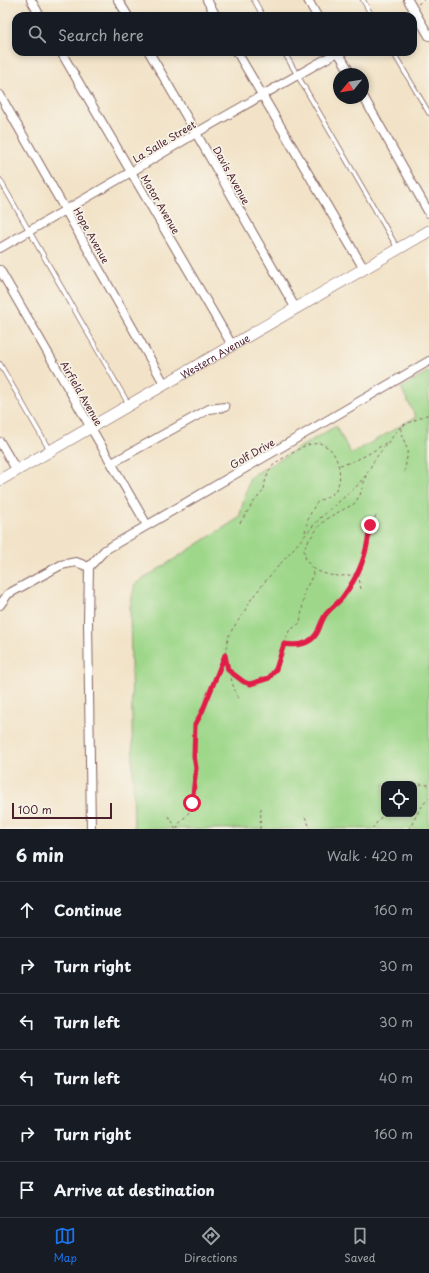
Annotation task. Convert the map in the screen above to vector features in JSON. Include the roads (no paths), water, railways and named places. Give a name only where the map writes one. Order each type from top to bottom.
[{"type":"street","points":[[31,0],[38,12]]},
{"type":"street","points":[[118,0],[126,12]]},
{"type":"street","points":[[207,0],[214,12]]},
{"type":"street","points":[[308,0],[315,12]]},
{"type":"street","points":[[408,0],[415,12]]},
{"type":"street","points":[[417,15],[429,36]]},
{"type":"street","name":"Motor Avenue","points":[[63,56],[232,346]]},
{"type":"street","name":"Davis Avenue","points":[[151,56],[296,309]]},
{"type":"street","points":[[239,56],[364,269]]},
{"type":"street","name":"La Salle Street","points":[[0,248],[331,56]]},
{"type":"street","points":[[340,56],[347,68]]},
{"type":"street","name":"Hope Avenue","points":[[0,95],[165,385]]},
{"type":"street","points":[[368,104],[429,213]]},
{"type":"street","name":"Western Avenue","points":[[0,480],[429,231]]},
{"type":"street","name":"Airfield Avenue","points":[[0,270],[148,525]]},
{"type":"street","name":"Golf Drive","points":[[89,567],[104,550],[429,361]]},
{"type":"street","points":[[112,463],[209,409],[225,407]]},
{"type":"street","points":[[0,442],[17,471]]},
{"type":"street","points":[[0,605],[8,594],[61,565],[76,562],[89,567],[88,622],[91,829]]},
{"type":"lane","points":[[254,0],[261,12]]},
{"type":"lane","points":[[363,0],[370,12]]},
{"type":"lane","points":[[286,56],[398,249]]},
{"type":"lane","points":[[395,56],[429,113]]},
{"type":"lane","points":[[0,180],[129,405]]},
{"type":"lane","points":[[0,364],[50,451]]}]
